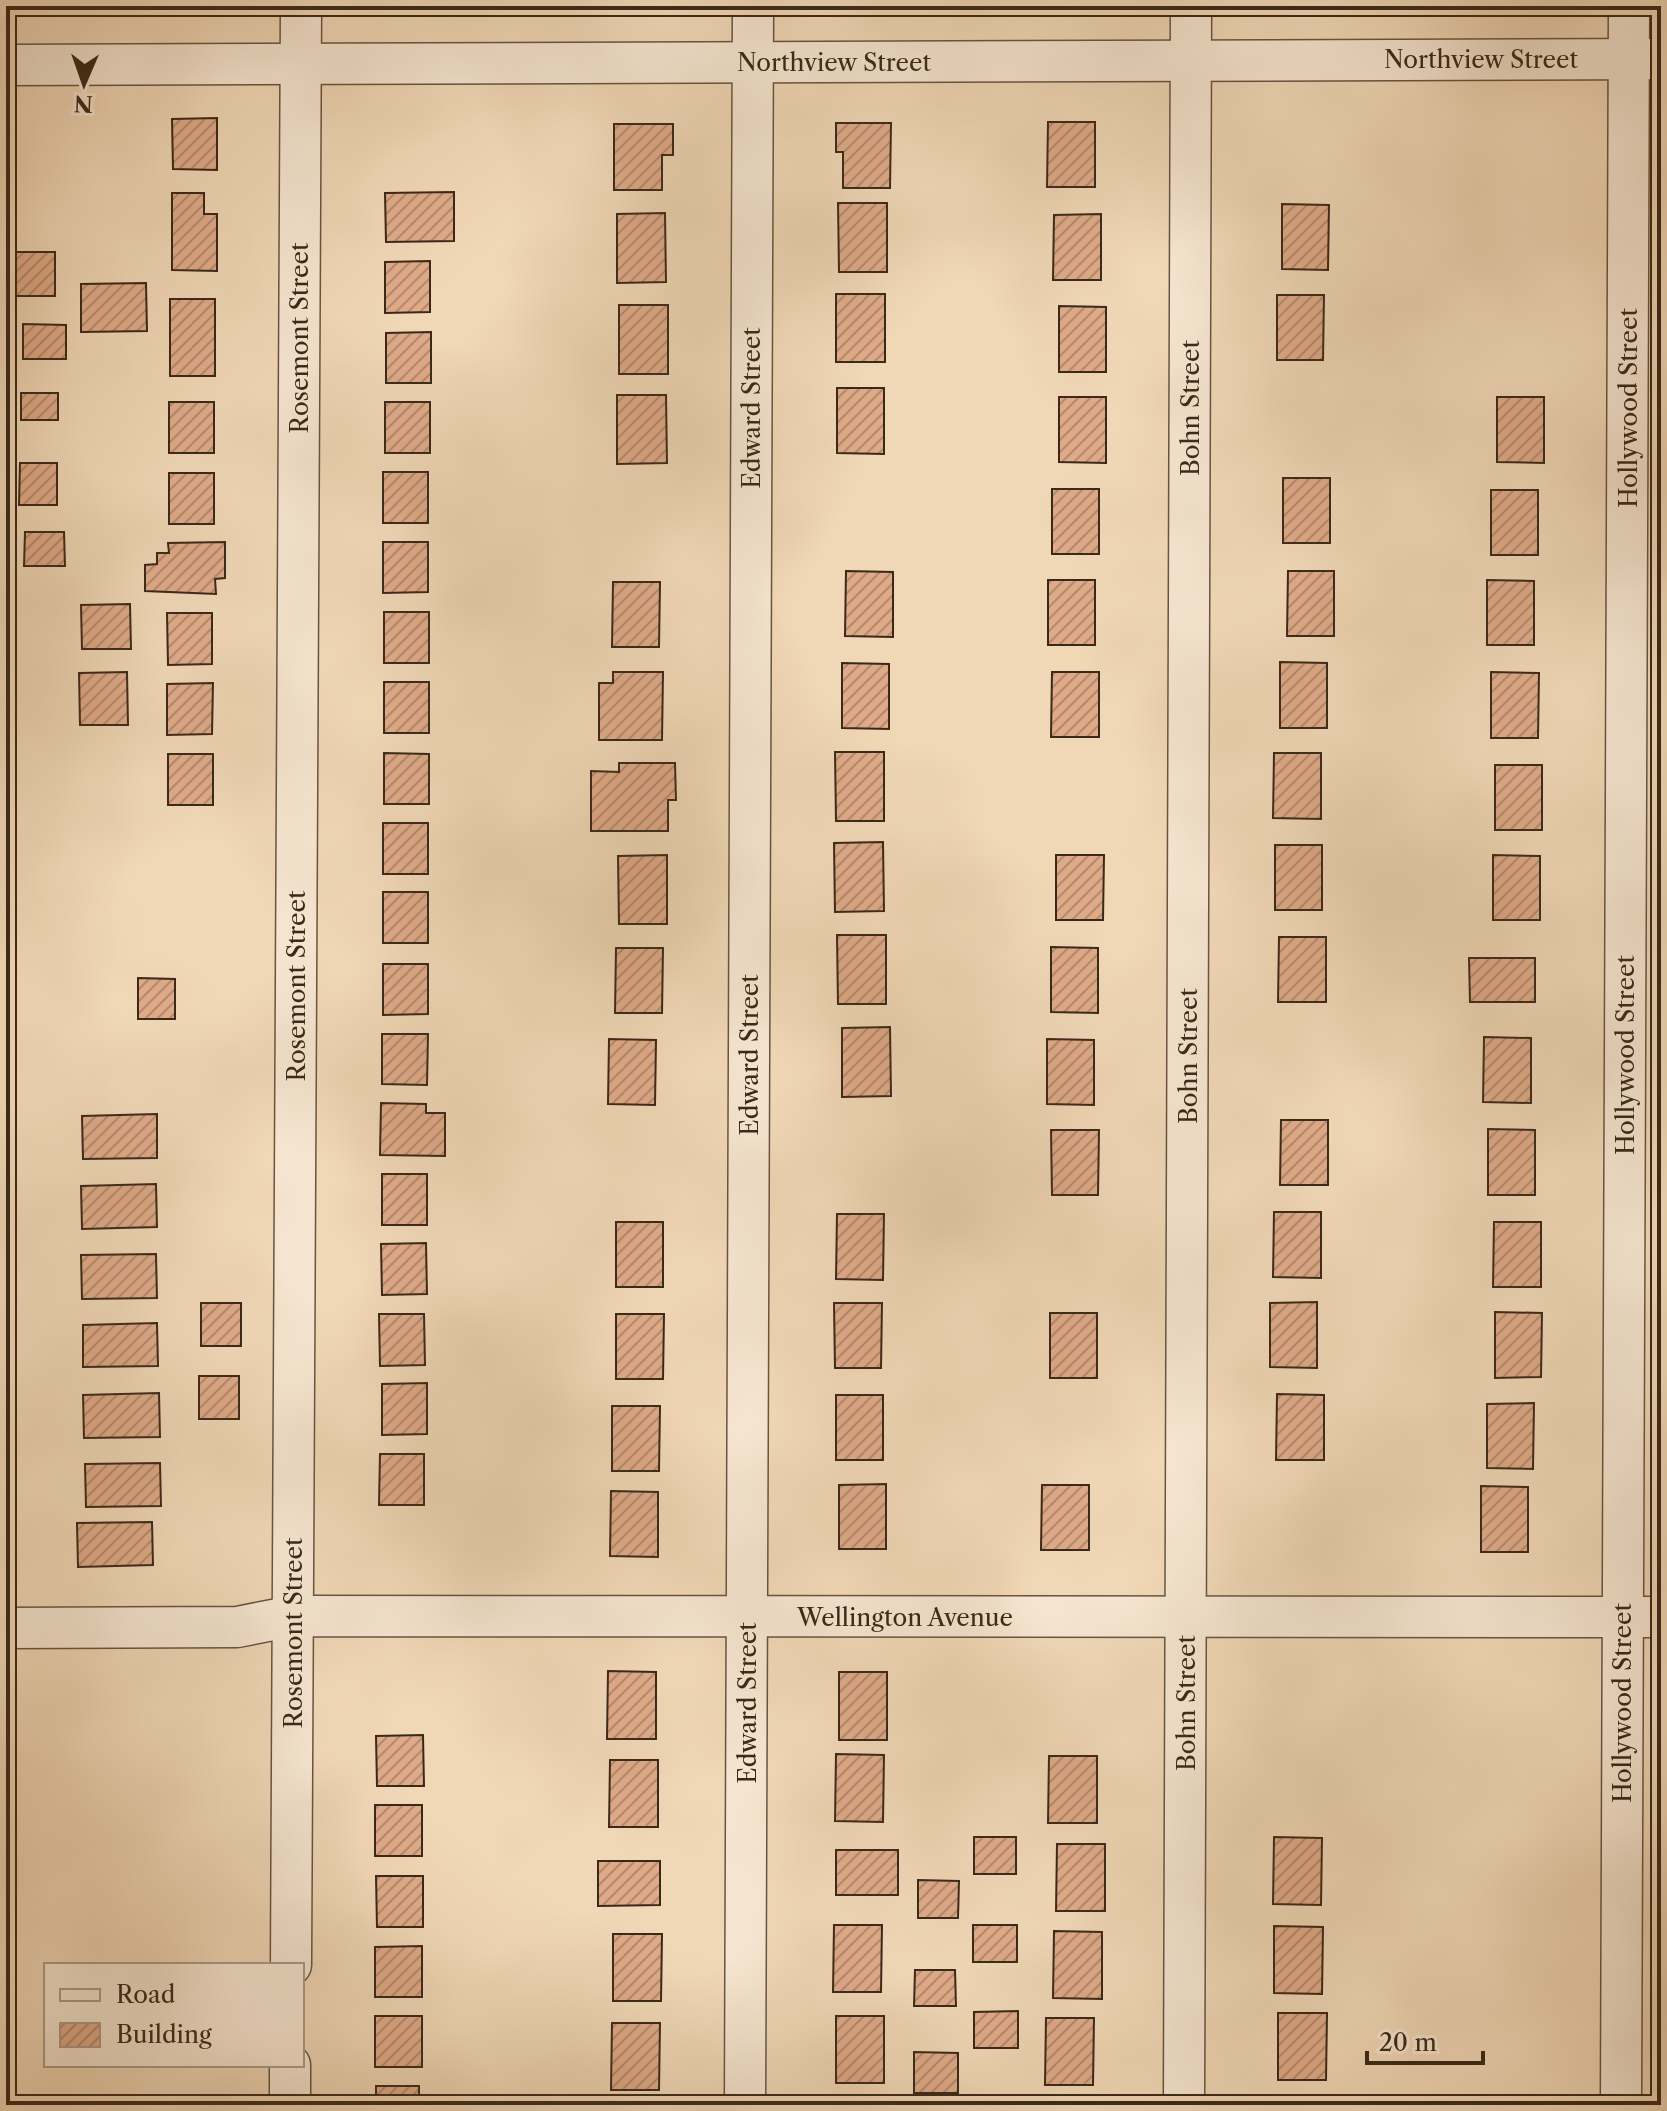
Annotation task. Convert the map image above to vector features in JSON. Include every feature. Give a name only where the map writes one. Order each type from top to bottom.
[{"type":"street","name":"Rosemont Street","points":[[291,1963],[301,6]]},
{"type":"street","name":"Edward Street","points":[[745,2105],[753,6]]},
{"type":"street","name":"Bohn Street","points":[[1184,2105],[1191,6]]},
{"type":"street","name":"Hollywood Street","points":[[1621,2105],[1622,1617],[1645,59],[1629,6]]},
{"type":"street","name":"Northview Street","points":[[6,65],[1645,59]]},
{"type":"street","name":"Wellington Avenue","points":[[6,1628],[237,1627],[293,1616],[1661,1617]]},
{"type":"street","points":[[290,2067],[290,2105]]},
{"type":"building","points":[[217,118],[217,170],[173,169],[172,119]]},
{"type":"building","points":[[1048,122],[1095,122],[1095,187],[1047,187]]},
{"type":"building","points":[[836,123],[891,123],[890,188],[843,188],[843,152],[836,152]]},
{"type":"building","points":[[614,124],[673,124],[673,155],[662,155],[662,190],[614,190]]},
{"type":"building","points":[[454,192],[454,241],[386,242],[385,193]]},
{"type":"building","points":[[172,193],[204,193],[204,214],[217,214],[217,271],[172,270]]},
{"type":"building","points":[[838,203],[887,203],[887,272],[839,272]]},
{"type":"building","points":[[1282,204],[1329,205],[1328,270],[1282,269]]},
{"type":"building","points":[[665,213],[666,282],[617,283],[617,214]]},
{"type":"building","points":[[1101,214],[1101,280],[1053,280],[1054,215]]},
{"type":"building","points":[[12,252],[55,252],[55,296],[12,296]]},
{"type":"building","points":[[430,261],[430,312],[385,313],[385,262]]},
{"type":"building","points":[[146,283],[147,331],[81,332],[81,284]]},
{"type":"building","points":[[836,294],[885,294],[885,362],[836,362]]},
{"type":"building","points":[[1277,295],[1324,295],[1323,360],[1277,360]]},
{"type":"building","points":[[170,299],[215,299],[215,376],[170,376]]},
{"type":"building","points":[[619,305],[668,305],[668,374],[619,374]]},
{"type":"building","points":[[1059,306],[1106,307],[1106,372],[1059,372]]},
{"type":"building","points":[[23,324],[66,325],[66,359],[23,359]]},
{"type":"building","points":[[431,332],[431,383],[386,383],[386,333]]},
{"type":"building","points":[[837,388],[884,388],[884,454],[837,453]]},
{"type":"building","points":[[21,393],[58,393],[58,420],[21,420]]},
{"type":"building","points":[[617,395],[666,395],[667,463],[617,464]]},
{"type":"building","points":[[1059,397],[1106,397],[1106,463],[1059,462]]},
{"type":"building","points":[[1497,397],[1544,397],[1544,463],[1497,462]]},
{"type":"building","points":[[169,402],[214,402],[214,453],[169,453]]},
{"type":"building","points":[[385,402],[430,402],[430,453],[385,453]]},
{"type":"building","points":[[20,463],[57,463],[57,505],[19,505]]},
{"type":"building","points":[[383,472],[428,472],[428,523],[383,523]]},
{"type":"building","points":[[169,473],[214,473],[214,524],[169,524]]},
{"type":"building","points":[[1283,478],[1330,478],[1330,543],[1283,543]]},
{"type":"building","points":[[1052,489],[1099,489],[1099,554],[1052,554]]},
{"type":"building","points":[[1491,490],[1538,490],[1538,555],[1491,555]]},
{"type":"building","points":[[25,532],[64,532],[65,566],[24,566]]},
{"type":"building","points":[[225,542],[225,578],[215,579],[216,594],[145,591],[145,565],[157,564],[157,553],[169,553],[168,543]]},
{"type":"building","points":[[383,542],[428,542],[428,592],[383,593]]},
{"type":"building","points":[[846,571],[893,572],[893,637],[845,636]]},
{"type":"building","points":[[1288,571],[1334,571],[1334,636],[1287,636]]},
{"type":"building","points":[[1048,580],[1095,580],[1095,645],[1048,645]]},
{"type":"building","points":[[1487,580],[1534,581],[1534,645],[1487,645]]},
{"type":"building","points":[[613,582],[660,582],[659,647],[612,647]]},
{"type":"building","points":[[130,604],[131,649],[82,649],[81,605]]},
{"type":"building","points":[[384,612],[429,612],[429,663],[384,663]]},
{"type":"building","points":[[167,613],[212,613],[212,664],[168,665]]},
{"type":"building","points":[[1280,662],[1327,663],[1327,728],[1280,728]]},
{"type":"building","points":[[842,663],[889,664],[889,729],[842,728]]},
{"type":"building","points":[[127,672],[128,725],[80,725],[79,673]]},
{"type":"building","points":[[613,672],[663,672],[662,740],[599,740],[599,683],[613,683]]},
{"type":"building","points":[[1052,672],[1099,672],[1099,737],[1051,737]]},
{"type":"building","points":[[1491,672],[1539,673],[1538,738],[1491,738]]},
{"type":"building","points":[[384,682],[429,682],[429,733],[384,733]]},
{"type":"building","points":[[213,683],[212,734],[167,735],[167,684]]},
{"type":"building","points":[[835,752],[884,752],[884,821],[836,821]]},
{"type":"building","points":[[384,753],[429,754],[429,804],[384,804]]},
{"type":"building","points":[[1274,753],[1321,753],[1321,819],[1273,818]]},
{"type":"building","points":[[168,754],[213,754],[213,805],[168,805]]},
{"type":"building","points":[[619,763],[675,763],[676,800],[668,800],[668,831],[591,831],[591,771],[619,772]]},
{"type":"building","points":[[1495,765],[1542,765],[1542,830],[1495,830]]},
{"type":"building","points":[[383,823],[428,823],[428,874],[383,874]]},
{"type":"building","points":[[883,842],[884,911],[835,912],[834,843]]},
{"type":"building","points":[[1275,845],[1322,845],[1322,910],[1275,910]]},
{"type":"building","points":[[667,855],[667,924],[619,924],[618,856]]},
{"type":"building","points":[[1056,855],[1104,855],[1103,920],[1056,920]]},
{"type":"building","points":[[1493,855],[1540,856],[1540,920],[1493,920]]},
{"type":"building","points":[[383,892],[428,892],[428,943],[383,943]]},
{"type":"building","points":[[837,935],[886,935],[886,1004],[838,1004]]},
{"type":"building","points":[[1279,937],[1326,937],[1326,1002],[1278,1002]]},
{"type":"building","points":[[1051,947],[1098,948],[1098,1013],[1051,1012]]},
{"type":"building","points":[[616,948],[663,948],[662,1013],[615,1013]]},
{"type":"building","points":[[1469,958],[1535,958],[1535,1002],[1470,1002]]},
{"type":"building","points":[[383,964],[428,964],[428,1014],[383,1015]]},
{"type":"building","points":[[138,978],[175,979],[175,1019],[138,1019]]},
{"type":"building","points":[[890,1027],[891,1096],[842,1097],[842,1028]]},
{"type":"building","points":[[382,1034],[428,1034],[427,1085],[382,1084]]},
{"type":"building","points":[[1484,1037],[1531,1038],[1531,1103],[1483,1102]]},
{"type":"building","points":[[609,1039],[656,1040],[655,1105],[608,1104]]},
{"type":"building","points":[[1047,1039],[1094,1040],[1094,1105],[1047,1104]]},
{"type":"building","points":[[381,1103],[426,1104],[426,1113],[445,1113],[445,1156],[380,1155]]},
{"type":"building","points":[[157,1114],[157,1158],[83,1159],[82,1116]]},
{"type":"building","points":[[1281,1120],[1328,1120],[1328,1185],[1280,1185]]},
{"type":"building","points":[[1488,1129],[1535,1130],[1535,1195],[1488,1195]]},
{"type":"building","points":[[1051,1130],[1099,1130],[1098,1195],[1052,1195]]},
{"type":"building","points":[[382,1174],[427,1174],[427,1225],[382,1225]]},
{"type":"building","points":[[156,1184],[157,1227],[82,1229],[81,1186]]},
{"type":"building","points":[[1274,1212],[1321,1212],[1321,1278],[1273,1277]]},
{"type":"building","points":[[837,1214],[884,1214],[883,1280],[836,1279]]},
{"type":"building","points":[[616,1222],[663,1222],[663,1287],[616,1287]]},
{"type":"building","points":[[1494,1222],[1541,1222],[1541,1287],[1493,1287]]},
{"type":"building","points":[[426,1243],[427,1294],[382,1295],[381,1244]]},
{"type":"building","points":[[156,1254],[157,1298],[82,1299],[81,1255]]},
{"type":"building","points":[[1317,1302],[1317,1368],[1270,1367],[1270,1303]]},
{"type":"building","points":[[201,1303],[241,1303],[241,1346],[201,1346]]},
{"type":"building","points":[[834,1303],[882,1303],[881,1368],[835,1368]]},
{"type":"building","points":[[1495,1312],[1542,1313],[1541,1377],[1495,1378]]},
{"type":"building","points":[[1050,1313],[1097,1313],[1097,1378],[1050,1378]]},
{"type":"building","points":[[379,1314],[424,1314],[425,1365],[380,1366]]},
{"type":"building","points":[[616,1314],[664,1314],[663,1379],[616,1379]]},
{"type":"building","points":[[157,1323],[158,1366],[83,1367],[83,1325]]},
{"type":"building","points":[[199,1376],[239,1376],[239,1419],[199,1419]]},
{"type":"building","points":[[427,1383],[427,1434],[382,1435],[382,1384]]},
{"type":"building","points":[[159,1393],[160,1437],[84,1438],[83,1395]]},
{"type":"building","points":[[1277,1394],[1324,1395],[1324,1460],[1276,1460]]},
{"type":"building","points":[[836,1395],[883,1395],[883,1460],[836,1460]]},
{"type":"building","points":[[1534,1403],[1533,1469],[1487,1468],[1487,1404]]},
{"type":"building","points":[[612,1406],[660,1406],[659,1471],[612,1471]]},
{"type":"building","points":[[380,1454],[424,1454],[424,1505],[379,1505]]},
{"type":"building","points":[[160,1463],[161,1506],[86,1507],[85,1464]]},
{"type":"building","points":[[886,1484],[886,1549],[839,1549],[839,1485]]},
{"type":"building","points":[[1042,1485],[1089,1485],[1089,1550],[1041,1550]]},
{"type":"building","points":[[1481,1486],[1528,1487],[1528,1552],[1481,1552]]},
{"type":"building","points":[[611,1491],[658,1492],[658,1557],[610,1556]]},
{"type":"building","points":[[152,1522],[153,1565],[78,1567],[77,1523]]},
{"type":"building","points":[[608,1671],[656,1672],[656,1739],[607,1739]]},
{"type":"building","points":[[839,1672],[887,1672],[887,1740],[839,1740]]},
{"type":"building","points":[[423,1735],[424,1786],[377,1786],[376,1736]]},
{"type":"building","points":[[836,1754],[884,1755],[883,1822],[835,1821]]},
{"type":"building","points":[[1049,1756],[1097,1756],[1097,1823],[1048,1823]]},
{"type":"building","points":[[610,1760],[658,1760],[658,1827],[609,1827]]},
{"type":"building","points":[[375,1805],[422,1805],[422,1856],[375,1856]]},
{"type":"building","points":[[974,1837],[1016,1837],[1016,1874],[974,1874]]},
{"type":"building","points":[[1274,1837],[1322,1838],[1321,1905],[1273,1904]]},
{"type":"building","points":[[1057,1844],[1105,1844],[1105,1911],[1056,1911]]},
{"type":"building","points":[[836,1850],[898,1850],[898,1895],[836,1895]]},
{"type":"building","points":[[598,1861],[660,1861],[660,1905],[598,1906]]},
{"type":"building","points":[[376,1876],[423,1876],[423,1927],[377,1927]]},
{"type":"building","points":[[918,1880],[959,1881],[958,1918],[918,1918]]},
{"type":"building","points":[[834,1925],[882,1925],[881,1992],[833,1992]]},
{"type":"building","points":[[973,1925],[1017,1925],[1017,1962],[973,1962]]},
{"type":"building","points":[[1274,1926],[1323,1927],[1322,1994],[1274,1993]]},
{"type":"building","points":[[1054,1931],[1102,1932],[1102,1999],[1053,1998]]},
{"type":"building","points":[[613,1934],[662,1934],[661,2001],[613,2001]]},
{"type":"building","points":[[422,1946],[422,1997],[375,1997],[375,1947]]},
{"type":"building","points":[[915,1970],[955,1970],[956,2006],[914,2006]]},
{"type":"building","points":[[1018,2011],[1018,2048],[974,2048],[974,2012]]},
{"type":"building","points":[[1278,2013],[1327,2013],[1326,2080],[1278,2080]]},
{"type":"building","points":[[375,2016],[422,2016],[422,2067],[375,2067]]},
{"type":"building","points":[[836,2016],[884,2016],[884,2083],[836,2083]]},
{"type":"building","points":[[1046,2018],[1094,2018],[1093,2085],[1045,2085]]},
{"type":"building","points":[[612,2023],[660,2023],[659,2090],[611,2090]]},
{"type":"building","points":[[914,2052],[958,2053],[958,2093],[914,2093]]},
{"type":"building","points":[[376,2086],[419,2086],[419,2105],[376,2105]]},
{"type":"building","points":[[1013,2099],[1013,2105],[974,2105],[974,2100]]},
{"type":"building","points":[[1283,2101],[1332,2101],[1332,2105],[1283,2105]]},
{"type":"building","points":[[885,2103],[885,2105],[837,2105]]}]
